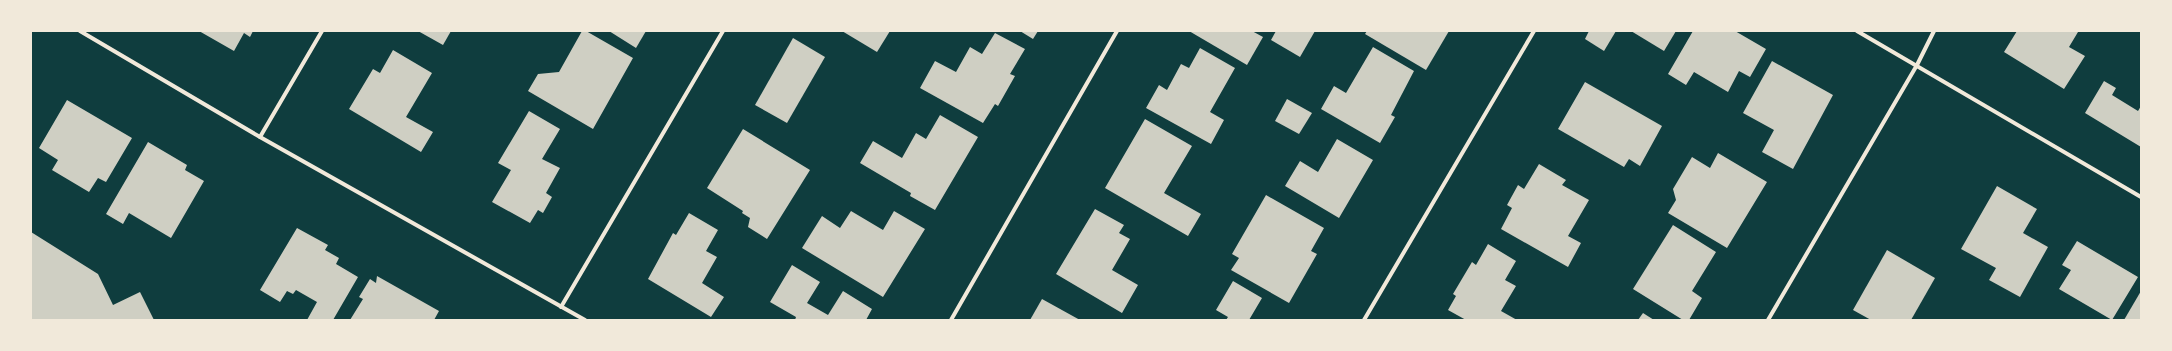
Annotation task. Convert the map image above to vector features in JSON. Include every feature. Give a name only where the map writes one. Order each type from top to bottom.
[{"type":"street","points":[[80,31],[260,137],[585,320]]},
{"type":"street","points":[[260,137],[322,31]]},
{"type":"street","points":[[561,307],[722,31]]},
{"type":"street","points":[[951,320],[1117,31]]},
{"type":"street","points":[[1364,320],[1534,31]]},
{"type":"street","points":[[1857,31],[2141,197]]},
{"type":"street","points":[[1768,320],[1917,65],[1934,31]]},
{"type":"building","points":[[199,31],[253,31],[250,37],[244,33],[234,51]]},
{"type":"building","points":[[418,31],[451,31],[443,45]]},
{"type":"building","points":[[582,31],[586,31],[633,58],[593,129],[528,91],[538,74],[559,72]]},
{"type":"building","points":[[609,31],[646,31],[636,48]]},
{"type":"building","points":[[842,31],[890,31],[877,52]]},
{"type":"building","points":[[1020,31],[1038,31],[1033,39]]},
{"type":"building","points":[[1189,31],[1252,31],[1263,37],[1247,65]]},
{"type":"building","points":[[1276,31],[1315,31],[1300,57],[1271,40]]},
{"type":"building","points":[[1367,31],[1449,31],[1426,70],[1365,34]]},
{"type":"building","points":[[1589,31],[1616,31],[1604,51],[1585,39]]},
{"type":"building","points":[[1631,31],[1676,31],[1664,51]]},
{"type":"building","points":[[1693,31],[1735,31],[1766,49],[1750,77],[1739,71],[1728,92],[1694,72],[1686,85],[1668,74]]},
{"type":"building","points":[[2017,31],[2078,32],[2069,47],[2085,56],[2064,89],[2004,52]]},
{"type":"building","points":[[995,33],[1025,49],[1010,74],[1015,76],[998,106],[995,104],[983,123],[920,88],[935,61],[956,72],[970,47],[982,54]]},
{"type":"building","points":[[793,38],[825,57],[787,123],[755,105]]},
{"type":"building","points":[[1373,47],[1414,71],[1391,115],[1395,117],[1380,143],[1321,109],[1334,86],[1346,93]]},
{"type":"building","points":[[1200,48],[1235,68],[1210,112],[1224,120],[1211,144],[1146,108],[1159,85],[1167,90],[1181,64],[1189,68]]},
{"type":"building","points":[[393,50],[432,73],[406,117],[433,132],[421,152],[349,109],[373,69],[380,73]]},
{"type":"building","points":[[1772,61],[1833,95],[1793,169],[1762,152],[1774,130],[1743,113]]},
{"type":"building","points":[[2104,81],[2116,88],[2112,95],[2138,111],[2141,106],[2141,147],[2085,113]]},
{"type":"building","points":[[1585,82],[1662,126],[1640,166],[1629,159],[1624,167],[1558,129]]},
{"type":"building","points":[[1287,99],[1312,113],[1299,134],[1275,121]]},
{"type":"building","points":[[67,100],[132,138],[106,182],[98,178],[89,192],[52,170],[58,160],[39,148]]},
{"type":"building","points":[[529,111],[560,129],[542,159],[560,168],[546,193],[552,197],[543,213],[538,210],[530,223],[492,202],[511,170],[498,163]]},
{"type":"building","points":[[940,115],[978,137],[935,210],[910,196],[911,193],[860,163],[873,141],[902,158],[916,133],[926,139]]},
{"type":"building","points":[[1145,119],[1192,146],[1164,193],[1201,214],[1188,236],[1105,188]]},
{"type":"building","points":[[743,129],[810,170],[767,239],[748,227],[750,218],[742,213],[743,211],[707,188]]},
{"type":"building","points":[[1337,139],[1373,160],[1339,218],[1285,186],[1300,161],[1318,172]]},
{"type":"building","points":[[148,142],[187,165],[185,170],[204,181],[171,238],[129,213],[123,224],[106,214]]},
{"type":"building","points":[[1718,153],[1767,182],[1727,248],[1668,213],[1676,200],[1673,189],[1692,157],[1710,168]]},
{"type":"building","points":[[1539,164],[1566,180],[1562,185],[1589,200],[1568,236],[1581,243],[1568,267],[1501,229],[1512,208],[1507,205],[1518,185],[1524,189]]},
{"type":"building","points":[[1997,186],[2037,209],[2023,233],[2048,247],[2020,297],[1989,280],[1996,268],[1961,249]]},
{"type":"building","points":[[1266,195],[1324,228],[1311,251],[1317,254],[1289,303],[1231,270],[1239,258],[1232,254]]},
{"type":"building","points":[[1095,209],[1124,225],[1119,233],[1130,239],[1112,270],[1138,285],[1122,313],[1056,274]]},
{"type":"building","points":[[851,211],[883,230],[894,211],[925,229],[883,297],[802,248],[822,216],[840,228]]},
{"type":"building","points":[[689,213],[718,230],[706,251],[717,257],[702,283],[724,297],[711,317],[648,279],[673,233],[676,235]]},
{"type":"building","points":[[1673,225],[1716,252],[1692,291],[1702,298],[1689,320],[1683,320],[1633,289]]},
{"type":"building","points":[[297,228],[328,245],[325,250],[339,258],[336,264],[358,277],[333,320],[307,320],[317,302],[296,290],[293,294],[287,291],[280,302],[260,290]]},
{"type":"building","points":[[31,232],[98,274],[113,305],[140,292],[154,320],[31,320]]},
{"type":"building","points":[[2077,241],[2138,277],[2112,320],[2059,289],[2071,270],[2062,265]]},
{"type":"building","points":[[1488,244],[1516,261],[1505,280],[1516,286],[1501,311],[1517,320],[1466,320],[1448,310],[1456,296],[1453,294],[1472,262],[1476,265]]},
{"type":"building","points":[[1887,250],[1935,278],[1911,320],[1871,320],[1853,310]]},
{"type":"building","points":[[792,265],[820,282],[807,303],[828,315],[843,291],[872,309],[866,320],[795,320],[796,317],[770,302]]},
{"type":"building","points":[[377,276],[439,311],[434,320],[350,320],[363,299],[359,297],[370,279],[376,283]]},
{"type":"building","points":[[1233,281],[1262,298],[1249,320],[1226,320],[1228,317],[1216,310]]},
{"type":"building","points":[[2141,291],[2141,320],[2124,320]]},
{"type":"building","points":[[1042,299],[1080,320],[1030,320]]},
{"type":"building","points":[[1643,313],[1654,320],[1638,320]]}]
